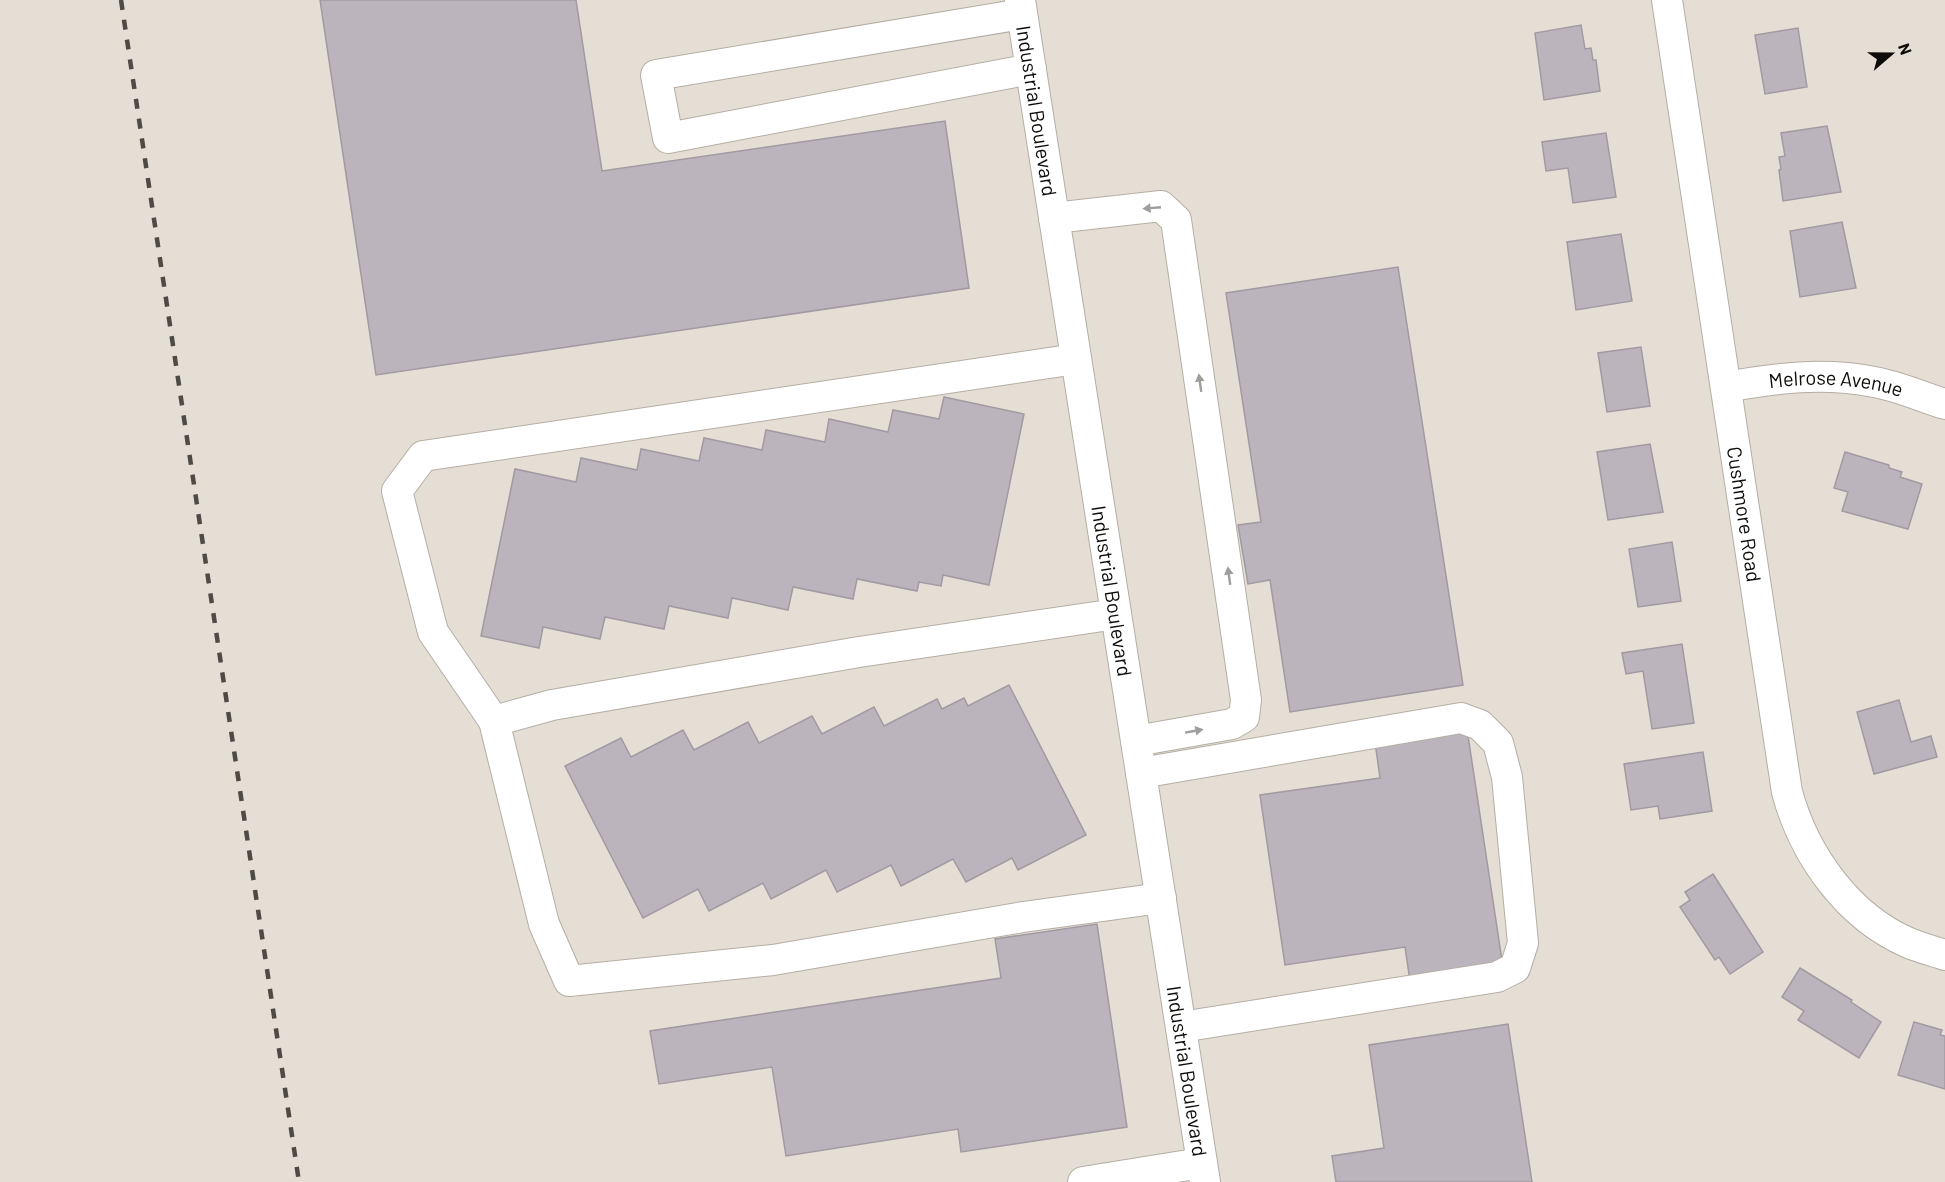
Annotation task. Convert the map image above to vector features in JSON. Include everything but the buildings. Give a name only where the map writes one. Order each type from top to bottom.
[{"type":"street","name":"Cushmore Road","points":[[1667,0],[1787,792],[1794,816],[1811,853],[1851,903],[1878,926],[1909,943],[1945,955]]},
{"type":"street","name":"Industrial Boulevard","points":[[1021,7],[1203,1172]]},
{"type":"street","points":[[1021,7],[656,75],[668,138],[1031,69]]},
{"type":"street","points":[[1054,218],[1161,206],[1176,220],[1246,700],[1244,717],[1232,724],[1136,741]]},
{"type":"street","points":[[1076,359],[423,456],[397,490],[432,632],[494,721],[544,924],[569,981],[773,960],[1023,917],[1161,898]]},
{"type":"street","name":"Melrose Avenue","points":[[1726,387],[1775,378],[1824,375],[1876,382],[1945,404]]},
{"type":"street","points":[[494,721],[552,705],[859,652],[1116,614]]},
{"type":"street","points":[[1141,772],[1461,718],[1480,725],[1498,743],[1507,777],[1523,943],[1515,968],[1497,977],[1181,1027]]},
{"type":"street","points":[[1083,1182],[1203,1172]]},
{"type":"railway","points":[[121,0],[299,1182]]}]
